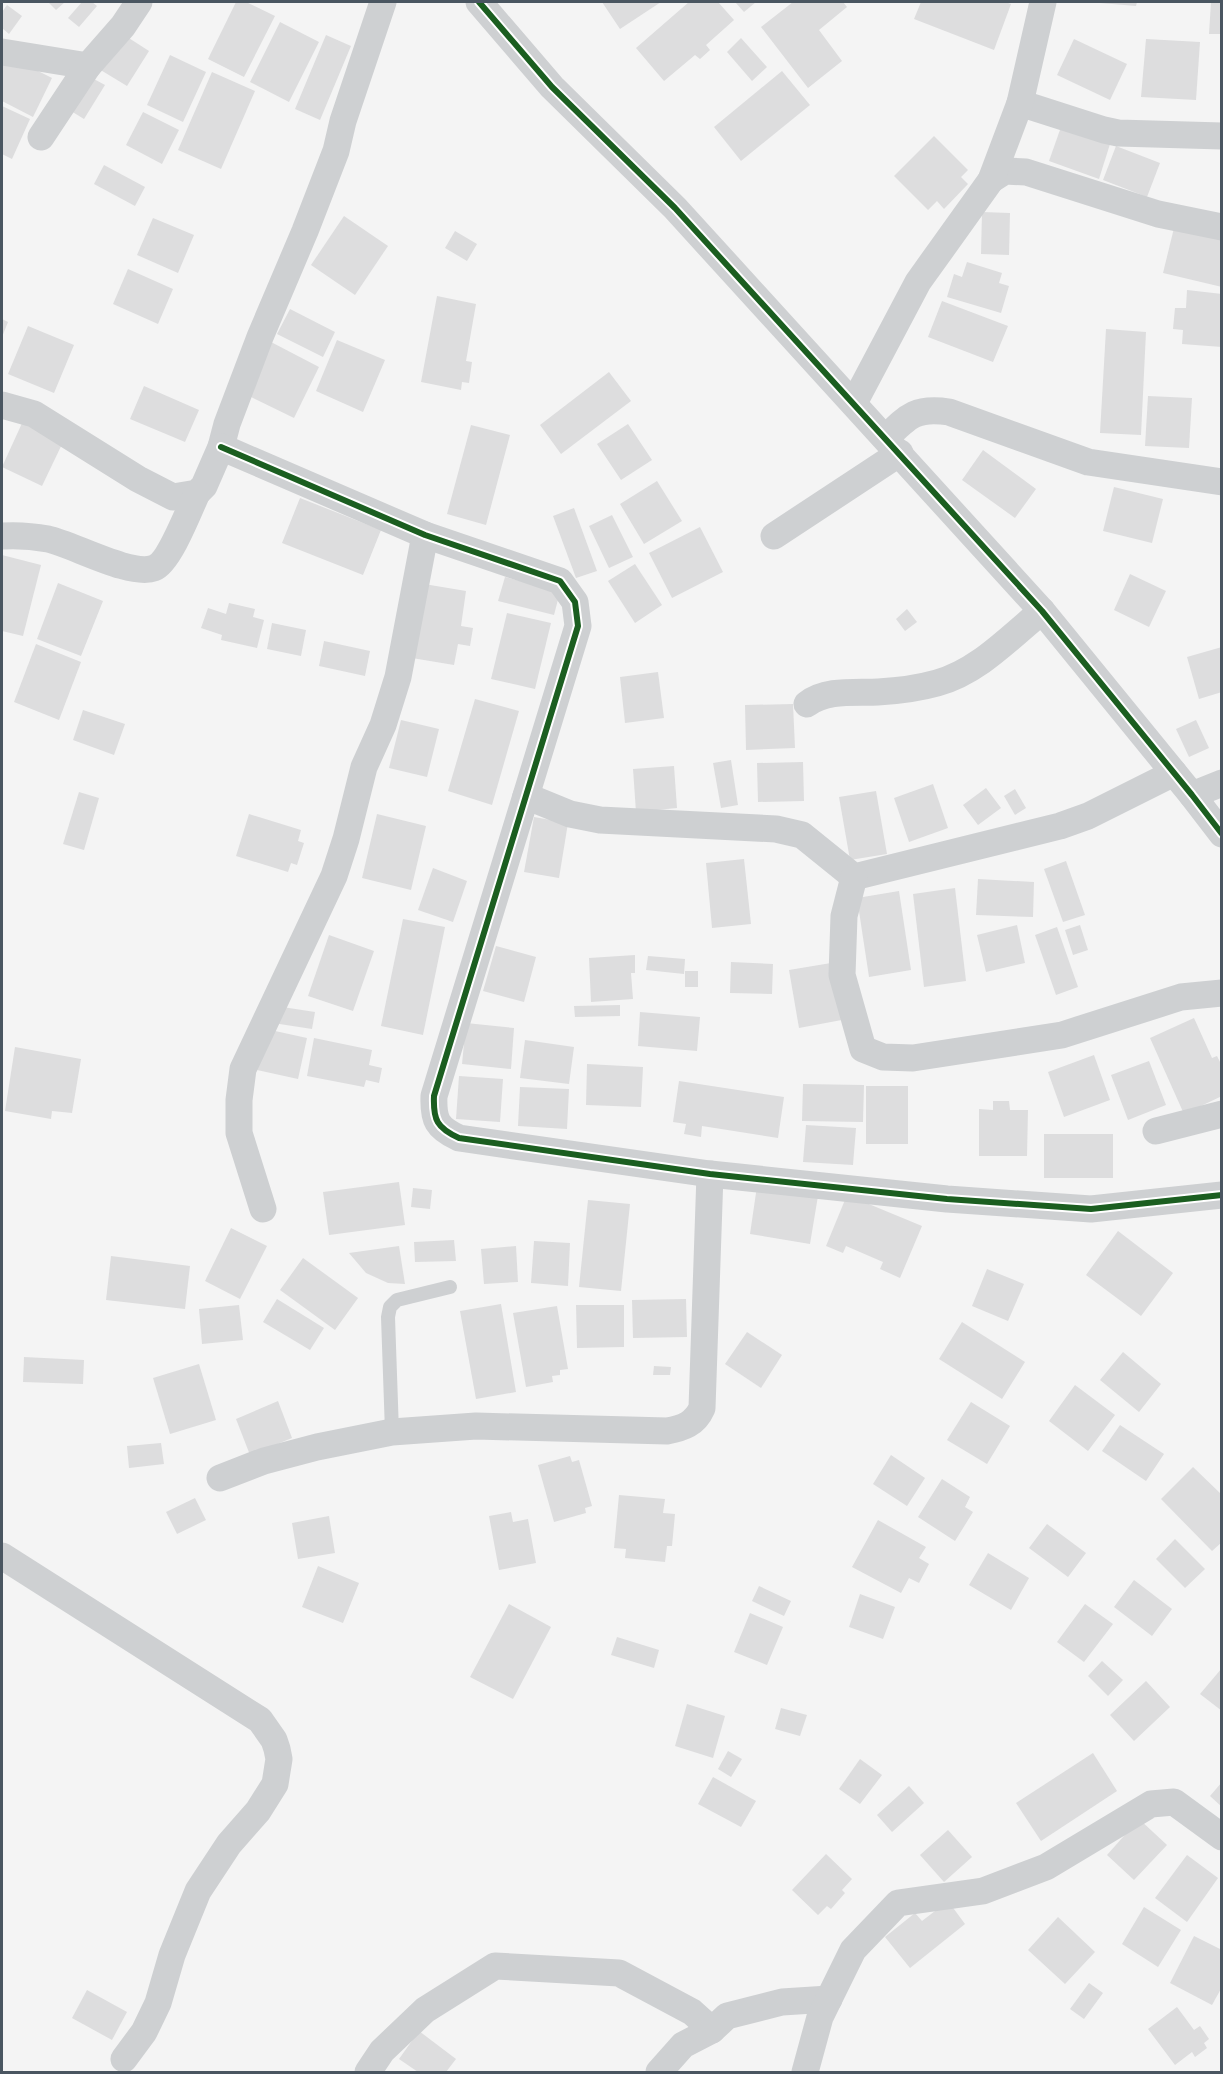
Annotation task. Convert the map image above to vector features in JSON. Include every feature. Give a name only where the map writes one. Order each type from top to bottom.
[{"type":"street","points":[[41,137],[88,66],[123,26],[139,2]]},
{"type":"street","points":[[2,536],[20,535],[49,539],[133,568],[154,568],[172,547],[197,493],[204,486],[221,447],[227,424],[260,338],[336,151],[343,121],[383,2]]},
{"type":"street","points":[[479,2],[552,87],[675,208],[1042,611],[1221,834]]},
{"type":"street","points":[[854,403],[918,282],[991,180],[1020,103],[1043,2]]},
{"type":"street","points":[[2,52],[88,66]]},
{"type":"street","points":[[1020,103],[1118,133],[1221,136]]},
{"type":"street","points":[[991,180],[1005,171],[1026,172],[1158,214],[1221,226]]},
{"type":"street","points":[[2,405],[34,414],[138,479],[173,497],[197,493]]},
{"type":"street","points":[[774,536],[842,493],[893,446],[908,416],[932,409],[949,412],[1088,462],[1221,482]]},
{"type":"street","points":[[221,447],[425,535],[560,581],[575,602],[578,626],[434,1096],[433,1115],[443,1131],[459,1138],[710,1174],[946,1198],[1091,1209],[1221,1195]]},
{"type":"street","points":[[263,1209],[239,1133],[239,1100],[243,1070],[333,876],[346,839],[364,767],[383,725],[398,677],[425,535]]},
{"type":"street","points":[[807,704],[814,698],[828,694],[881,692],[936,683],[966,672],[1042,611]]},
{"type":"street","points":[[854,878],[1088,816],[1174,773]]},
{"type":"street","points":[[1192,795],[1221,783]]},
{"type":"street","points":[[526,796],[570,814],[600,820],[776,829],[802,835],[854,878]]},
{"type":"street","points":[[854,878],[844,916],[842,975],[863,1049],[883,1057],[913,1058],[1062,1035],[1181,997],[1221,993]]},
{"type":"street","points":[[1156,1131],[1221,1114]]},
{"type":"street","points":[[220,1478],[264,1461],[317,1447],[392,1432],[476,1426],[667,1431],[681,1428],[698,1419],[702,1408],[710,1174]]},
{"type":"street","points":[[2,1556],[260,1720],[274,1740],[277,1749],[279,1759],[275,1784],[258,1811],[229,1844],[198,1891],[172,1955],[158,2003],[144,2032],[124,2059]]},
{"type":"street","points":[[805,2073],[820,2017],[853,1950],[898,1903],[983,1892],[1046,1867],[1151,1804],[1174,1802],[1221,1837]]},
{"type":"street","points":[[368,2073],[382,2051],[425,2010],[495,1966],[619,1973],[692,2012],[712,2030]]},
{"type":"street","points":[[659,2073],[684,2044],[712,2030],[728,2016],[782,2002],[829,1999]]},
{"type":"lane","points":[[392,1432],[388,1317],[390,1307],[397,1300],[450,1287]]},
{"type":"building","points":[[48,2],[65,2],[56,10]]},
{"type":"building","points":[[82,2],[92,2],[97,6],[79,27],[68,18]]},
{"type":"building","points":[[236,2],[246,2],[275,16],[244,77],[208,59]]},
{"type":"building","points":[[602,2],[661,2],[620,29]]},
{"type":"building","points":[[689,2],[718,2],[734,20],[706,45],[710,50],[700,59],[695,55],[664,81],[636,48]]},
{"type":"building","points":[[735,2],[756,2],[744,12]]},
{"type":"building","points":[[793,2],[843,2],[847,7],[819,30],[842,61],[808,88],[761,27]]},
{"type":"building","points":[[921,2],[1005,2],[1011,4],[994,50],[914,19]]},
{"type":"building","points":[[1100,2],[1137,2],[1136,6]]},
{"type":"building","points":[[1211,2],[1222,2],[1222,34],[1209,34]]},
{"type":"building","points":[[7,5],[22,16],[9,34],[2,28],[2,12]]},
{"type":"building","points":[[280,22],[319,42],[289,102],[250,82]]},
{"type":"building","points":[[121,33],[149,51],[127,86],[99,69]]},
{"type":"building","points":[[326,35],[351,46],[320,120],[295,109]]},
{"type":"building","points":[[741,38],[767,67],[752,81],[727,52]]},
{"type":"building","points":[[1074,39],[1127,64],[1110,100],[1057,75]]},
{"type":"building","points":[[1146,39],[1200,42],[1196,100],[1141,97]]},
{"type":"building","points":[[2,53],[52,78],[33,117],[2,101]]},
{"type":"building","points":[[170,55],[206,72],[183,122],[147,105]]},
{"type":"building","points":[[782,71],[810,105],[741,161],[714,127]]},
{"type":"building","points":[[212,72],[255,91],[221,169],[178,150]]},
{"type":"building","points":[[92,78],[105,85],[84,119],[71,111]]},
{"type":"building","points":[[2,106],[30,119],[12,159],[2,154]]},
{"type":"building","points":[[143,112],[179,130],[162,164],[126,145]]},
{"type":"building","points":[[1061,127],[1110,144],[1099,179],[1049,161]]},
{"type":"building","points":[[934,136],[968,170],[961,177],[968,184],[944,209],[937,201],[928,210],[894,176]]},
{"type":"building","points":[[1116,146],[1160,163],[1147,197],[1103,180]]},
{"type":"building","points":[[104,165],[145,187],[135,206],[94,184]]},
{"type":"building","points":[[982,212],[1010,213],[1009,255],[981,254]]},
{"type":"building","points":[[344,216],[388,246],[355,295],[311,265]]},
{"type":"building","points":[[153,218],[194,235],[178,273],[137,255]]},
{"type":"building","points":[[1174,228],[1222,239],[1222,287],[1163,273]]},
{"type":"building","points":[[455,231],[477,244],[467,261],[445,248]]},
{"type":"building","points":[[967,262],[1002,273],[999,283],[1009,286],[1001,313],[947,297],[954,274],[962,277]]},
{"type":"building","points":[[128,269],[173,289],[158,324],[113,304]]},
{"type":"building","points":[[1187,290],[1222,294],[1222,347],[1182,344],[1183,330],[1173,329],[1175,308],[1186,308]]},
{"type":"building","points":[[437,296],[476,304],[466,361],[472,362],[469,383],[462,382],[461,390],[421,382]]},
{"type":"building","points":[[942,301],[1008,326],[993,362],[928,337]]},
{"type":"building","points":[[290,309],[335,332],[323,357],[277,334]]},
{"type":"building","points":[[2,319],[8,322],[2,337]]},
{"type":"building","points":[[28,326],[74,345],[54,393],[8,374]]},
{"type":"building","points":[[1106,329],[1146,332],[1141,435],[1100,433]]},
{"type":"building","points":[[337,340],[385,360],[363,412],[316,391]]},
{"type":"building","points":[[271,342],[319,367],[294,418],[245,394]]},
{"type":"building","points":[[609,372],[631,401],[561,454],[540,425]]},
{"type":"building","points":[[144,386],[199,410],[185,442],[130,419]]},
{"type":"building","points":[[1148,396],[1192,398],[1189,448],[1145,446]]},
{"type":"building","points":[[23,421],[64,440],[42,486],[2,467]]},
{"type":"building","points":[[628,424],[652,460],[621,480],[597,444]]},
{"type":"building","points":[[471,425],[510,435],[486,525],[447,514]]},
{"type":"building","points":[[983,450],[1036,489],[1015,518],[962,480]]},
{"type":"building","points":[[657,481],[682,521],[644,544],[620,504]]},
{"type":"building","points":[[1114,487],[1163,499],[1152,543],[1103,531]]},
{"type":"building","points":[[300,498],[381,530],[363,575],[282,543]]},
{"type":"building","points":[[574,508],[597,571],[576,578],[553,516]]},
{"type":"building","points":[[612,515],[633,557],[609,568],[589,526]]},
{"type":"building","points":[[700,527],[723,572],[672,598],[649,553]]},
{"type":"building","points":[[2,555],[41,565],[23,636],[2,631]]},
{"type":"building","points":[[635,564],[662,605],[635,623],[608,581]]},
{"type":"building","points":[[1130,574],[1166,591],[1149,627],[1114,610]]},
{"type":"building","points":[[505,577],[560,592],[554,615],[498,601]]},
{"type":"building","points":[[58,583],[103,601],[81,656],[37,639]]},
{"type":"building","points":[[424,584],[466,591],[461,626],[473,628],[470,646],[458,644],[454,665],[412,658]]},
{"type":"building","points":[[229,603],[255,609],[253,617],[264,620],[257,648],[221,640],[222,635],[201,628],[208,608],[226,614]]},
{"type":"building","points":[[907,609],[917,622],[905,631],[896,619]]},
{"type":"building","points":[[507,613],[551,623],[535,689],[491,679]]},
{"type":"building","points":[[272,623],[306,630],[301,656],[267,649]]},
{"type":"building","points":[[324,641],[370,651],[365,676],[319,666]]},
{"type":"building","points":[[36,644],[81,662],[59,720],[14,702]]},
{"type":"building","points":[[1222,647],[1222,692],[1199,699],[1187,657]]},
{"type":"building","points":[[658,672],[664,718],[625,723],[620,677]]},
{"type":"building","points":[[475,699],[519,711],[492,805],[448,791]]},
{"type":"building","points":[[793,704],[795,748],[746,750],[745,705]]},
{"type":"building","points":[[83,710],[125,724],[114,755],[73,740]]},
{"type":"building","points":[[401,720],[439,729],[427,777],[389,768]]},
{"type":"building","points":[[1196,720],[1209,748],[1189,757],[1176,729]]},
{"type":"building","points":[[731,760],[738,805],[721,808],[713,763]]},
{"type":"building","points":[[803,762],[804,801],[758,802],[757,763]]},
{"type":"building","points":[[674,766],[677,808],[636,812],[633,769]]},
{"type":"building","points":[[933,784],[948,828],[909,842],[894,798]]},
{"type":"building","points":[[986,788],[1001,808],[978,825],[963,805]]},
{"type":"building","points":[[1015,789],[1026,808],[1015,815],[1004,796]]},
{"type":"building","points":[[876,791],[887,854],[850,860],[839,797]]},
{"type":"building","points":[[79,792],[99,798],[84,850],[63,844]]},
{"type":"building","points":[[249,814],[301,830],[298,841],[304,843],[297,865],[291,863],[288,872],[236,856]]},
{"type":"building","points":[[377,814],[426,826],[411,890],[362,878]]},
{"type":"building","points":[[534,817],[568,823],[559,878],[524,872]]},
{"type":"building","points":[[744,859],[751,924],[712,928],[706,863]]},
{"type":"building","points":[[1066,861],[1085,915],[1063,922],[1044,869]]},
{"type":"building","points":[[433,868],[467,881],[453,922],[418,910]]},
{"type":"building","points":[[978,879],[1034,882],[1033,917],[976,915]]},
{"type":"building","points":[[955,888],[966,981],[924,987],[913,894]]},
{"type":"building","points":[[899,891],[911,970],[869,977],[857,898]]},
{"type":"building","points":[[403,919],[445,927],[423,1035],[381,1026]]},
{"type":"building","points":[[1017,925],[1025,963],[986,972],[977,935]]},
{"type":"building","points":[[1080,925],[1088,950],[1073,955],[1065,930]]},
{"type":"building","points":[[1057,927],[1078,987],[1056,995],[1035,935]]},
{"type":"building","points":[[329,935],[374,951],[353,1011],[308,996]]},
{"type":"building","points":[[496,946],[536,957],[524,1002],[483,991]]},
{"type":"building","points":[[635,955],[635,973],[631,973],[633,999],[591,1002],[589,958]]},
{"type":"building","points":[[648,956],[685,959],[684,974],[646,970]]},
{"type":"building","points":[[731,962],[773,964],[772,994],[730,993]]},
{"type":"building","points":[[837,962],[847,1019],[799,1028],[789,970]]},
{"type":"building","points":[[685,971],[698,971],[698,987],[685,987]]},
{"type":"building","points":[[620,1005],[620,1016],[575,1017],[574,1006]]},
{"type":"building","points":[[276,1006],[315,1012],[312,1029],[273,1023]]},
{"type":"building","points":[[640,1012],[700,1017],[697,1051],[638,1046]]},
{"type":"building","points":[[1194,1018],[1212,1058],[1217,1056],[1222,1066],[1222,1096],[1184,1114],[1150,1038]]},
{"type":"building","points":[[466,1023],[514,1028],[511,1069],[462,1064]]},
{"type":"building","points":[[266,1029],[307,1038],[298,1079],[257,1070]]},
{"type":"building","points":[[314,1038],[372,1050],[369,1065],[382,1068],[379,1083],[366,1080],[364,1087],[307,1076]]},
{"type":"building","points":[[525,1040],[574,1047],[569,1084],[520,1078]]},
{"type":"building","points":[[15,1047],[81,1059],[72,1113],[52,1111],[51,1119],[5,1111]]},
{"type":"building","points":[[1094,1055],[1110,1100],[1064,1117],[1048,1072]]},
{"type":"building","points":[[1149,1061],[1166,1105],[1128,1120],[1111,1075]]},
{"type":"building","points":[[587,1064],[643,1067],[641,1107],[586,1105]]},
{"type":"building","points":[[459,1076],[503,1079],[500,1122],[456,1119]]},
{"type":"building","points":[[679,1081],[784,1097],[778,1138],[702,1126],[701,1137],[684,1134],[686,1124],[673,1122]]},
{"type":"building","points":[[803,1084],[864,1085],[863,1122],[802,1121]]},
{"type":"building","points":[[866,1086],[908,1086],[908,1144],[866,1144]]},
{"type":"building","points":[[520,1087],[569,1089],[567,1129],[518,1126]]},
{"type":"building","points":[[993,1101],[1009,1101],[1010,1110],[1028,1110],[1027,1156],[979,1156],[979,1109],[993,1110]]},
{"type":"building","points":[[806,1125],[856,1128],[853,1165],[803,1162]]},
{"type":"building","points":[[1044,1134],[1113,1134],[1113,1178],[1044,1178]]},
{"type":"building","points":[[399,1182],[405,1225],[329,1235],[323,1192]]},
{"type":"building","points":[[757,1186],[818,1196],[810,1244],[750,1234]]},
{"type":"building","points":[[413,1188],[432,1190],[430,1209],[411,1207]]},
{"type":"building","points":[[847,1195],[922,1226],[900,1278],[880,1269],[883,1262],[846,1246],[843,1253],[826,1246]]},
{"type":"building","points":[[588,1200],[630,1204],[621,1291],[579,1287]]},
{"type":"building","points":[[231,1228],[267,1246],[240,1299],[205,1281]]},
{"type":"building","points":[[1118,1231],[1173,1273],[1141,1316],[1086,1275]]},
{"type":"building","points":[[454,1240],[456,1261],[415,1262],[414,1242]]},
{"type":"building","points":[[534,1241],[570,1243],[568,1286],[531,1283]]},
{"type":"building","points":[[399,1246],[405,1284],[388,1283],[366,1273],[349,1253]]},
{"type":"building","points":[[516,1246],[518,1282],[484,1284],[481,1249]]},
{"type":"building","points":[[111,1256],[190,1266],[185,1309],[106,1300]]},
{"type":"building","points":[[303,1258],[358,1298],[335,1330],[280,1290]]},
{"type":"building","points":[[987,1269],[1024,1284],[1008,1321],[972,1306]]},
{"type":"building","points":[[277,1299],[324,1328],[310,1350],[263,1322]]},
{"type":"building","points":[[686,1299],[687,1337],[633,1338],[632,1300]]},
{"type":"building","points":[[501,1304],[516,1392],[476,1399],[460,1311]]},
{"type":"building","points":[[239,1305],[243,1340],[202,1344],[199,1309]]},
{"type":"building","points":[[576,1305],[624,1305],[624,1347],[577,1348]]},
{"type":"building","points":[[557,1306],[568,1369],[560,1370],[560,1375],[552,1376],[553,1382],[526,1387],[513,1313]]},
{"type":"building","points":[[962,1322],[1025,1362],[1002,1399],[939,1359]]},
{"type":"building","points":[[747,1332],[782,1355],[761,1388],[725,1364]]},
{"type":"building","points":[[1123,1352],[1161,1384],[1139,1412],[1100,1380]]},
{"type":"building","points":[[24,1357],[84,1360],[83,1384],[23,1382]]},
{"type":"building","points":[[199,1364],[216,1420],[170,1434],[153,1378]]},
{"type":"building","points":[[654,1366],[671,1367],[670,1375],[653,1375]]},
{"type":"building","points":[[1075,1385],[1115,1415],[1088,1451],[1049,1421]]},
{"type":"building","points":[[278,1401],[292,1438],[250,1455],[236,1419]]},
{"type":"building","points":[[971,1402],[1010,1426],[987,1464],[947,1440]]},
{"type":"building","points":[[1120,1425],[1164,1454],[1146,1481],[1102,1451]]},
{"type":"building","points":[[161,1443],[164,1464],[129,1468],[127,1446]]},
{"type":"building","points":[[891,1455],[925,1478],[907,1506],[873,1484]]},
{"type":"building","points":[[570,1456],[572,1462],[579,1460],[592,1506],[585,1508],[586,1513],[554,1522],[538,1465]]},
{"type":"building","points":[[1193,1467],[1222,1495],[1222,1542],[1212,1551],[1161,1499]]},
{"type":"building","points":[[942,1479],[970,1497],[965,1507],[973,1512],[955,1541],[918,1517]]},
{"type":"building","points":[[619,1495],[665,1499],[663,1513],[675,1514],[672,1546],[667,1546],[665,1562],[625,1558],[626,1549],[614,1548]]},
{"type":"building","points":[[195,1498],[206,1520],[177,1534],[166,1512]]},
{"type":"building","points":[[511,1512],[513,1522],[528,1519],[536,1563],[499,1570],[489,1516]]},
{"type":"building","points":[[329,1516],[335,1553],[298,1559],[292,1523]]},
{"type":"building","points":[[878,1520],[926,1547],[919,1558],[929,1564],[919,1583],[909,1578],[901,1593],[852,1567]]},
{"type":"building","points":[[1047,1524],[1086,1553],[1068,1577],[1029,1548]]},
{"type":"building","points":[[1175,1539],[1205,1569],[1185,1588],[1156,1559]]},
{"type":"building","points":[[988,1553],[1029,1578],[1011,1610],[969,1585]]},
{"type":"building","points":[[318,1566],[359,1583],[343,1623],[302,1607]]},
{"type":"building","points":[[1134,1580],[1172,1609],[1152,1636],[1114,1607]]},
{"type":"building","points":[[759,1586],[791,1601],[784,1616],[752,1601]]},
{"type":"building","points":[[860,1594],[895,1607],[883,1639],[849,1627]]},
{"type":"building","points":[[509,1604],[551,1627],[513,1699],[470,1677]]},
{"type":"building","points":[[1085,1604],[1113,1624],[1084,1662],[1057,1642]]},
{"type":"building","points":[[750,1613],[783,1627],[767,1665],[734,1652]]},
{"type":"building","points":[[617,1637],[659,1650],[654,1668],[611,1655]]},
{"type":"building","points":[[1102,1661],[1123,1680],[1108,1696],[1088,1676]]},
{"type":"building","points":[[1222,1668],[1222,1711],[1200,1694]]},
{"type":"building","points":[[1146,1681],[1170,1707],[1134,1741],[1110,1715]]},
{"type":"building","points":[[687,1704],[725,1716],[713,1758],[675,1746]]},
{"type":"building","points":[[781,1708],[807,1715],[800,1736],[775,1729]]},
{"type":"building","points":[[728,1751],[742,1759],[731,1777],[718,1769]]},
{"type":"building","points":[[1093,1753],[1117,1791],[1041,1841],[1016,1803]]},
{"type":"building","points":[[860,1759],[882,1775],[860,1804],[839,1789]]},
{"type":"building","points":[[713,1777],[756,1801],[741,1827],[698,1804]]},
{"type":"building","points":[[1222,1782],[1222,1807],[1210,1796]]},
{"type":"building","points":[[909,1786],[924,1803],[892,1832],[877,1815]]},
{"type":"building","points":[[1139,1819],[1167,1845],[1134,1880],[1107,1855]]},
{"type":"building","points":[[948,1830],[972,1857],[944,1882],[920,1855]]},
{"type":"building","points":[[826,1854],[852,1879],[842,1890],[845,1893],[831,1909],[827,1906],[818,1915],[792,1890]]},
{"type":"building","points":[[1187,1855],[1218,1878],[1187,1922],[1155,1898]]},
{"type":"building","points":[[948,1901],[965,1924],[910,1968],[885,1937],[915,1913],[922,1921]]},
{"type":"building","points":[[1144,1907],[1181,1930],[1158,1967],[1122,1944]]},
{"type":"building","points":[[1058,1917],[1095,1952],[1065,1984],[1028,1950]]},
{"type":"building","points":[[1194,1936],[1222,1950],[1222,1987],[1212,2005],[1170,1983]]},
{"type":"building","points":[[1089,1983],[1103,1993],[1084,2019],[1070,2009]]},
{"type":"building","points":[[87,1990],[127,2012],[112,2040],[72,2018]]},
{"type":"building","points":[[1177,2007],[1194,2030],[1200,2026],[1209,2039],[1204,2043],[1207,2048],[1195,2057],[1192,2052],[1175,2065],[1148,2029]]},
{"type":"building","points":[[419,2031],[456,2059],[446,2072],[418,2072],[399,2059]]},
{"type":"cycle path","points":[[479,2],[552,87],[675,208],[1042,611],[1222,834]]},
{"type":"cycle path","points":[[221,447],[425,535],[560,581],[575,602],[578,626],[434,1096],[436,1117],[446,1131],[459,1138],[710,1174],[947,1199],[1091,1209],[1222,1195]]}]
